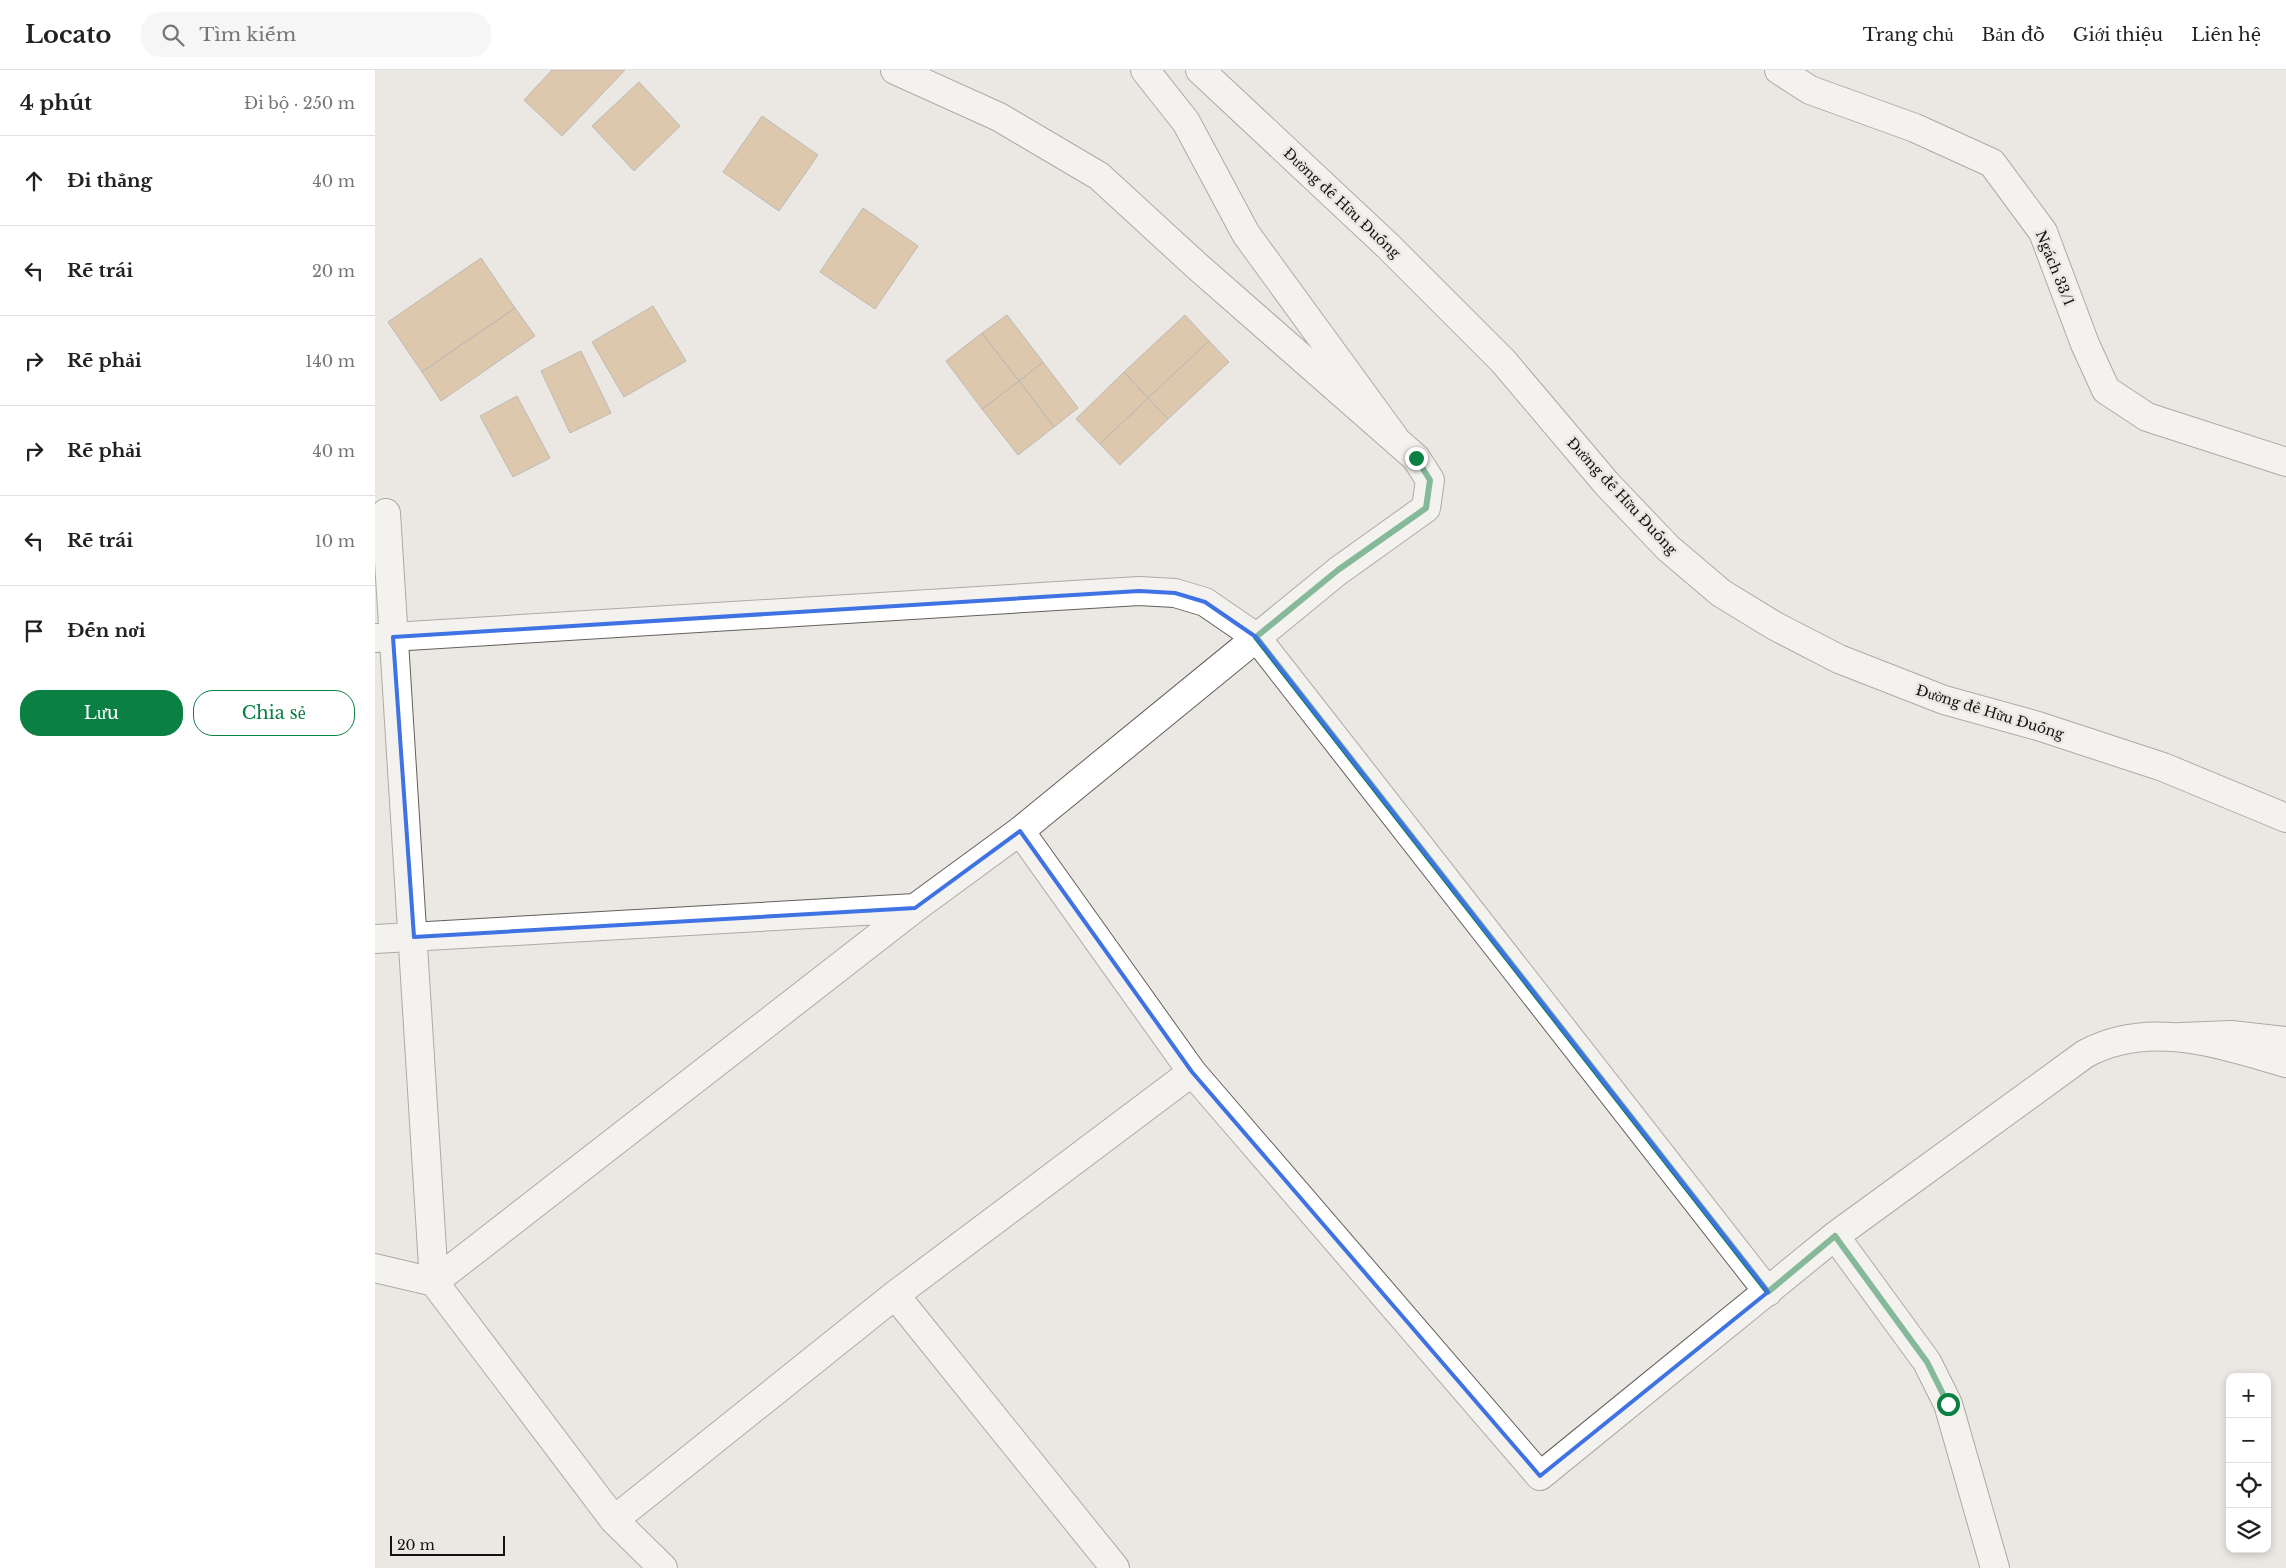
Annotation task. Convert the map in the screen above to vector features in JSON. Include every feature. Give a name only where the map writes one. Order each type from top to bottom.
[{"type":"street","points":[[434,1282],[915,908],[1020,831],[1338,570],[1426,508],[1430,480],[1416,458],[1395,437],[1197,266],[1099,176],[999,117],[895,70]]},
{"type":"street","points":[[1145,70],[1186,122],[1246,234],[1395,437]]},
{"type":"street","name":"Đường đê Hữu Đuống","points":[[1200,70],[1388,246],[1503,361],[1614,491],[1667,548],[1721,594],[1775,626],[1848,663],[1944,700],[2037,726],[2163,767],[2286,818]]},
{"type":"street","name":"Ngách 33/1","points":[[1779,70],[1810,90],[1915,128],[1992,162],[2043,232],[2085,344],[2106,390],[2147,416],[2286,462]]},
{"type":"street","points":[[386,513],[384,638],[414,937],[434,1282],[614,1520],[663,1568]]},
{"type":"street","points":[[384,638],[1139,591],[1175,593],[1205,602],[1256,637],[1768,1292]]},
{"type":"street","points":[[1020,831],[1192,1072],[1540,1476],[1835,1236],[2098,1046],[2146,1036],[2231,1035],[2286,1041]]},
{"type":"street","points":[[375,939],[915,908]]},
{"type":"street","points":[[2181,1037],[2208,1041],[2286,1063]]},
{"type":"street","points":[[614,1520],[895,1295],[1192,1072]]},
{"type":"street","points":[[1835,1236],[1927,1362],[1948,1404],[1995,1568]]},
{"type":"street","points":[[375,1268],[434,1282]]},
{"type":"street","points":[[895,1295],[1115,1568]]},
{"type":"highlighted area","points":[[1139,591],[1175,593],[1205,602],[1256,637],[1768,1292],[1540,1476],[1192,1072],[1020,831],[915,908],[414,937],[393,637]]},
{"type":"building","points":[[552,70],[625,70],[562,136],[524,100]]},
{"type":"building","points":[[639,82],[680,126],[634,171],[592,126]]},
{"type":"building","points":[[762,116],[818,155],[779,211],[723,172]]},
{"type":"building","points":[[863,208],[918,246],[875,309],[820,272]]},
{"type":"building","points":[[481,258],[515,308],[422,372],[388,322]]},
{"type":"building","points":[[653,306],[686,361],[624,397],[592,342]]},
{"type":"building","points":[[515,308],[535,336],[441,401],[422,372]]},
{"type":"building","points":[[1007,315],[1043,362],[1019,381],[982,333]]},
{"type":"building","points":[[1185,315],[1209,341],[1148,398],[1124,372]]},
{"type":"building","points":[[982,333],[1019,381],[982,409],[946,361]]},
{"type":"building","points":[[1209,341],[1229,362],[1168,419],[1148,398]]},
{"type":"building","points":[[581,351],[611,413],[570,433],[541,371]]},
{"type":"building","points":[[1043,362],[1078,408],[1054,427],[1019,381]]},
{"type":"building","points":[[1124,372],[1148,398],[1100,444],[1076,419]]},
{"type":"building","points":[[1019,381],[1054,427],[1018,455],[982,409]]},
{"type":"building","points":[[517,396],[550,458],[513,477],[480,416]]},
{"type":"building","points":[[1148,398],[1168,419],[1120,465],[1100,444]]},
{"type":"route","points":[[1416,458],[1430,480],[1426,508],[1338,570],[1256,637],[1768,1292],[1835,1236],[1927,1362],[1948,1404]]}]
